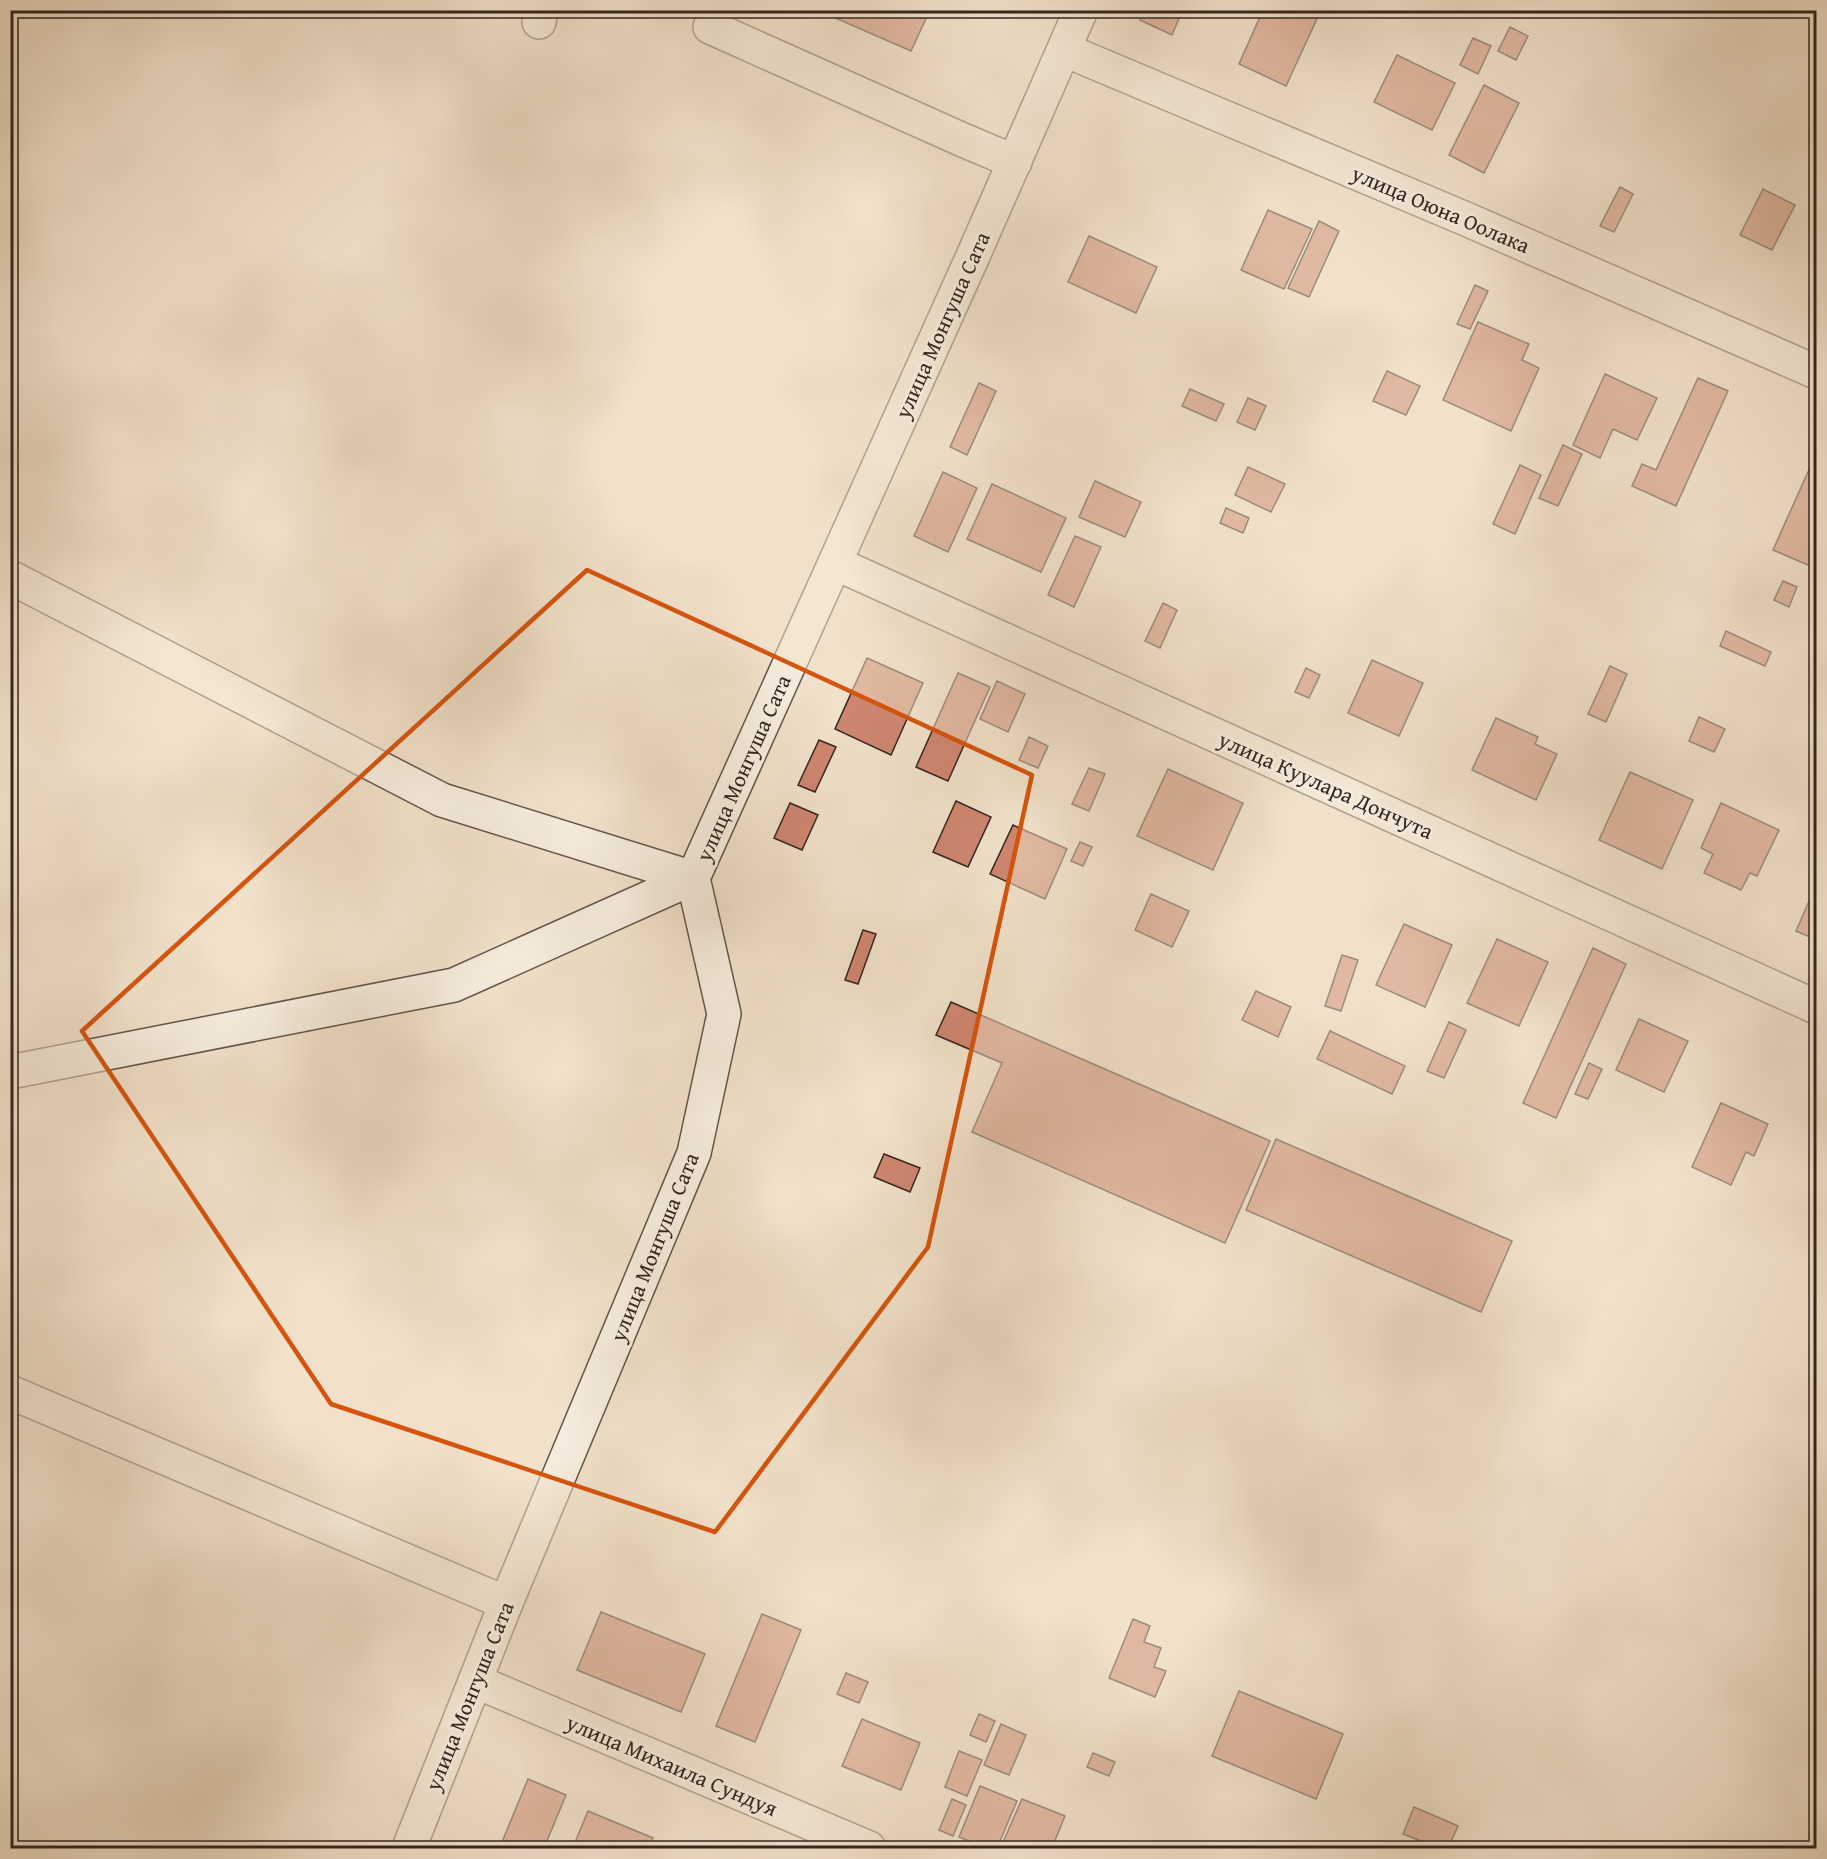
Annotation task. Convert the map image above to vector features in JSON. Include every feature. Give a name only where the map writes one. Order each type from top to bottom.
[{"type":"street","name":"улица Монгуша Сата","points":[[409,1848],[506,1603],[694,1153],[724,1014],[693,878],[1081,10]]},
{"type":"street","points":[[710,27],[1015,162]]},
{"type":"street","name":"улица Оюна Оолака","points":[[1065,50],[1466,219],[1816,372]]},
{"type":"street","name":"улица Куулара Дончута","points":[[835,563],[1816,1007]]},
{"type":"street","points":[[10,578],[442,800],[693,878]]},
{"type":"street","points":[[10,1072],[454,985],[693,878]]},
{"type":"street","points":[[10,1392],[506,1603]]},
{"type":"street","name":"улица Михаила Сундуя","points":[[475,1681],[869,1848]]},
{"type":"highlighted area","points":[[587,570],[1032,775],[928,1247],[715,1532],[331,1404],[82,1031]]},
{"type":"building","points":[[828,10],[930,10],[911,51],[826,14]]},
{"type":"building","points":[[1144,10],[1169,10],[1180,16],[1172,35],[1140,20]]},
{"type":"building","points":[[1263,10],[1321,10],[1286,86],[1239,64]]},
{"type":"building","points":[[1510,27],[1528,36],[1516,60],[1498,51]]},
{"type":"building","points":[[1473,38],[1491,46],[1478,74],[1460,65]]},
{"type":"building","points":[[1397,55],[1455,83],[1432,130],[1374,102]]},
{"type":"building","points":[[1484,85],[1519,103],[1484,173],[1449,155]]},
{"type":"building","points":[[1620,187],[1633,194],[1614,232],[1600,226]]},
{"type":"building","points":[[1763,189],[1795,205],[1772,250],[1740,235]]},
{"type":"building","points":[[1268,210],[1312,229],[1284,289],[1241,270]]},
{"type":"building","points":[[1319,221],[1339,231],[1309,297],[1288,288]]},
{"type":"building","points":[[1089,236],[1157,267],[1136,313],[1068,282]]},
{"type":"building","points":[[1475,285],[1488,291],[1470,329],[1457,324]]},
{"type":"building","points":[[1478,322],[1529,344],[1522,360],[1539,368],[1511,431],[1443,400]]},
{"type":"building","points":[[1387,371],[1420,386],[1406,415],[1373,401]]},
{"type":"building","points":[[1605,374],[1657,398],[1637,440],[1613,429],[1600,458],[1573,445]]},
{"type":"building","points":[[1698,378],[1728,391],[1676,506],[1632,486],[1642,464],[1656,470]]},
{"type":"building","points":[[979,383],[996,391],[967,455],[950,447]]},
{"type":"building","points":[[1190,389],[1224,404],[1216,421],[1182,406]]},
{"type":"building","points":[[1248,398],[1266,406],[1255,430],[1237,422]]},
{"type":"building","points":[[1563,445],[1582,454],[1558,506],[1539,498]]},
{"type":"building","points":[[1816,454],[1816,551],[1810,566],[1773,550]]},
{"type":"building","points":[[1520,465],[1541,475],[1515,534],[1493,524]]},
{"type":"building","points":[[1248,467],[1285,484],[1271,512],[1235,495]]},
{"type":"building","points":[[943,472],[977,488],[948,552],[914,536]]},
{"type":"building","points":[[1095,481],[1141,502],[1125,537],[1079,517]]},
{"type":"building","points":[[992,484],[1066,518],[1041,572],[967,539]]},
{"type":"building","points":[[1226,508],[1249,518],[1243,533],[1220,523]]},
{"type":"building","points":[[1075,536],[1101,547],[1074,607],[1048,595]]},
{"type":"building","points":[[1783,581],[1797,587],[1789,607],[1774,600]]},
{"type":"building","points":[[1163,603],[1177,610],[1160,648],[1145,641]]},
{"type":"building","points":[[1726,631],[1771,652],[1765,666],[1720,646]]},
{"type":"building","points":[[867,658],[923,683],[891,755],[835,729]]},
{"type":"building","points":[[1372,660],[1423,683],[1399,736],[1348,713]]},
{"type":"building","points":[[1610,666],[1627,674],[1606,722],[1588,714]]},
{"type":"building","points":[[1306,668],[1320,675],[1309,698],[1295,692]]},
{"type":"building","points":[[958,673],[990,687],[948,781],[916,767]]},
{"type":"building","points":[[997,681],[1025,694],[1008,732],[980,719]]},
{"type":"building","points":[[1699,717],[1725,729],[1714,752],[1689,741]]},
{"type":"building","points":[[1496,718],[1538,737],[1535,744],[1557,754],[1536,800],[1472,770]]},
{"type":"building","points":[[1029,737],[1048,746],[1038,768],[1019,760]]},
{"type":"building","points":[[819,740],[836,747],[815,792],[798,785]]},
{"type":"building","points":[[1089,768],[1105,774],[1089,811],[1072,804]]},
{"type":"building","points":[[1168,769],[1243,803],[1213,870],[1137,836]]},
{"type":"building","points":[[1630,772],[1693,800],[1662,869],[1599,840]]},
{"type":"building","points":[[956,801],[991,817],[968,867],[933,852]]},
{"type":"building","points":[[790,803],[818,815],[802,850],[774,838]]},
{"type":"building","points":[[1721,803],[1779,830],[1757,876],[1750,873],[1741,890],[1704,873],[1713,854],[1701,848]]},
{"type":"building","points":[[1013,825],[1067,849],[1045,899],[990,874]]},
{"type":"building","points":[[1080,842],[1092,847],[1083,866],[1071,861]]},
{"type":"building","points":[[1816,885],[1816,922],[1810,937],[1796,931]]},
{"type":"building","points":[[1151,894],[1189,911],[1172,947],[1135,930]]},
{"type":"building","points":[[1404,924],[1452,945],[1425,1007],[1376,985]]},
{"type":"building","points":[[863,930],[876,934],[858,984],[845,980]]},
{"type":"building","points":[[1497,939],[1548,962],[1519,1026],[1467,1003]]},
{"type":"building","points":[[1593,948],[1626,964],[1556,1118],[1523,1103]]},
{"type":"building","points":[[1342,955],[1358,960],[1341,1011],[1325,1006]]},
{"type":"building","points":[[1256,991],[1291,1007],[1278,1037],[1242,1020]]},
{"type":"building","points":[[951,1002],[1270,1141],[1225,1243],[972,1132],[1002,1063],[936,1035]]},
{"type":"building","points":[[1639,1019],[1688,1041],[1664,1092],[1616,1070]]},
{"type":"building","points":[[1449,1022],[1466,1030],[1444,1078],[1427,1071]]},
{"type":"building","points":[[1330,1031],[1405,1066],[1392,1094],[1317,1059]]},
{"type":"building","points":[[1589,1063],[1602,1069],[1588,1099],[1575,1094]]},
{"type":"building","points":[[1721,1103],[1768,1124],[1754,1156],[1746,1152],[1731,1185],[1692,1167]]},
{"type":"building","points":[[1276,1139],[1512,1241],[1481,1312],[1246,1210]]},
{"type":"building","points":[[884,1154],[920,1168],[910,1192],[874,1177]]},
{"type":"building","points":[[601,1612],[705,1654],[681,1712],[577,1670]]},
{"type":"building","points":[[762,1614],[801,1630],[755,1742],[716,1726]]},
{"type":"building","points":[[1133,1619],[1150,1626],[1144,1642],[1161,1648],[1154,1667],[1166,1671],[1155,1697],[1109,1678]]},
{"type":"building","points":[[846,1673],[868,1682],[859,1703],[837,1694]]},
{"type":"building","points":[[1239,1691],[1343,1734],[1316,1799],[1212,1756]]},
{"type":"building","points":[[979,1714],[995,1721],[986,1742],[970,1735]]},
{"type":"building","points":[[862,1719],[920,1743],[901,1790],[842,1766]]},
{"type":"building","points":[[1001,1724],[1026,1735],[1009,1775],[984,1765]]},
{"type":"building","points":[[959,1751],[982,1760],[967,1796],[945,1787]]},
{"type":"building","points":[[1093,1753],[1115,1762],[1109,1776],[1087,1767]]},
{"type":"building","points":[[528,1779],[566,1795],[544,1848],[517,1848],[502,1842]]},
{"type":"building","points":[[980,1786],[1017,1801],[997,1848],[988,1848],[959,1837]]},
{"type":"building","points":[[952,1799],[966,1805],[953,1836],[939,1830]]},
{"type":"building","points":[[1022,1799],[1065,1816],[1052,1848],[1019,1848],[1003,1842]]},
{"type":"building","points":[[1414,1807],[1458,1826],[1448,1848],[1439,1848],[1403,1834]]},
{"type":"building","points":[[588,1811],[653,1838],[649,1848],[573,1847]]}]
